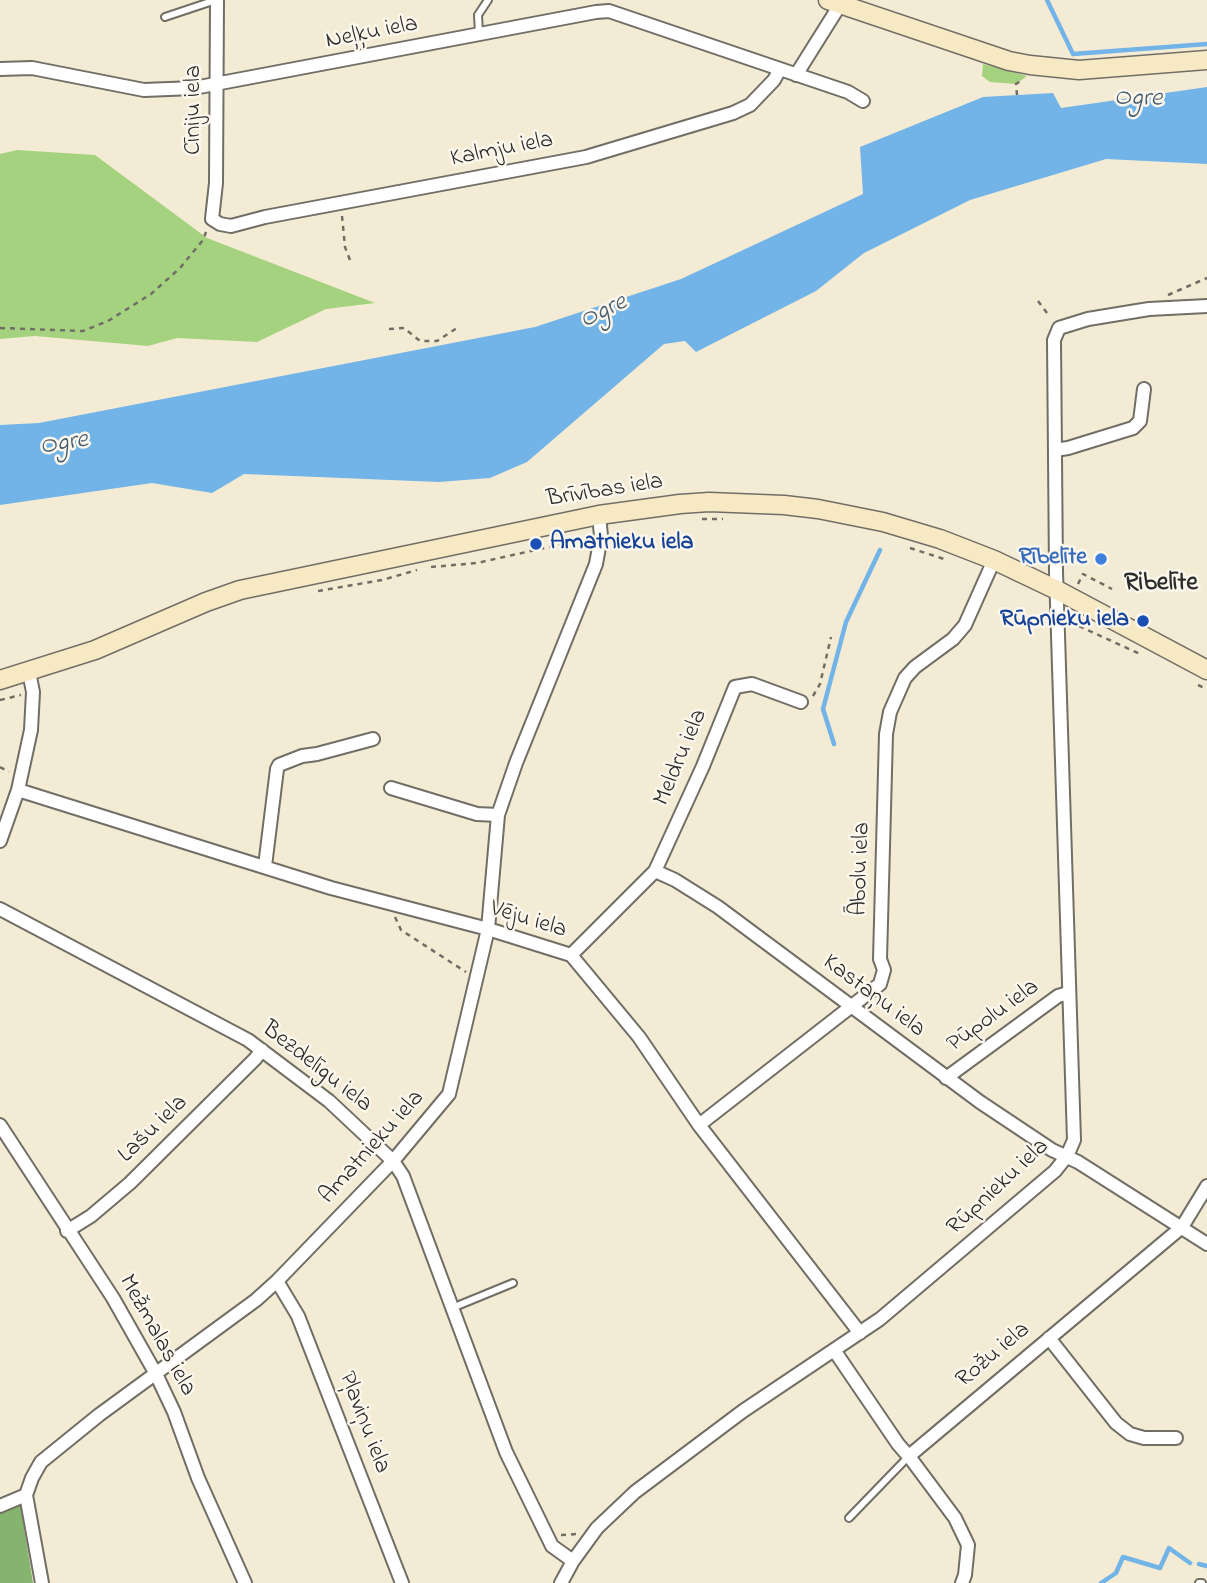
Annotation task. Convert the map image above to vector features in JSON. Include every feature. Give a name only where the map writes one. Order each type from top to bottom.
[{"type":"main road","points":[[837,1],[1009,61],[1040,67],[1079,69],[1207,60]]},
{"type":"main road","name":"Brīvības iela","points":[[0,680],[95,650],[240,590],[598,515],[680,504],[736,502],[784,505],[883,522],[940,539],[1066,590],[1201,677]]},
{"type":"street","name":"Cīniju iela","points":[[212,219],[216,183],[217,0]]},
{"type":"street","points":[[796,75],[837,1]]},
{"type":"street","name":"Neļķu iela","points":[[0,68],[32,68],[144,90],[194,88],[609,11],[848,93],[863,101]]},
{"type":"street","name":"Kalmju iela","points":[[212,219],[231,226],[343,202],[586,157],[733,113],[757,99],[780,69]]},
{"type":"street","points":[[1056,334],[1088,319],[1149,309],[1207,306]]},
{"type":"street","name":"Rūpnieku iela","points":[[561,1583],[591,1536],[611,1513],[635,1492],[743,1411],[860,1334],[933,1276],[1055,1171],[1067,1156],[1073,1140],[1058,621],[1066,590],[1055,450],[1056,334]]},
{"type":"street","points":[[1055,450],[1133,428],[1140,421],[1144,389]]},
{"type":"street","name":"Amatnieku iela","points":[[26,1495],[41,1462],[99,1415],[256,1300],[277,1281],[393,1161],[449,1094],[488,929],[498,815],[516,763],[596,564],[601,536],[598,515]]},
{"type":"street","name":"Ābolu iela","points":[[699,1125],[880,984],[884,977],[880,959],[886,734],[890,712],[905,678],[915,667],[953,639],[965,625],[994,560]]},
{"type":"street","points":[[0,841],[18,790],[31,730],[33,692],[29,672]]},
{"type":"street","name":"Meldru iela","points":[[571,955],[655,871],[703,766],[735,687],[752,684],[802,702]]},
{"type":"street","points":[[265,866],[276,769],[279,765],[302,756],[373,739]]},
{"type":"street","points":[[391,788],[477,814],[498,815]]},
{"type":"street","name":"Vēju iela","points":[[18,790],[389,905],[488,929],[571,955],[639,1037],[699,1125],[860,1334]]},
{"type":"street","name":"Kastaņu iela","points":[[655,871],[675,880],[718,907],[946,1078],[1052,1150],[1067,1156],[1207,1244]]},
{"type":"street","name":"Bezdelīgu iela","points":[[0,909],[236,1033],[329,1101],[393,1161],[403,1176],[506,1452],[551,1546],[573,1561]]},
{"type":"street","name":"Pūpolu iela","points":[[946,1078],[1058,996],[1068,993]]},
{"type":"street","name":"Lašu iela","points":[[67,1231],[91,1216],[130,1183],[262,1050]]},
{"type":"street","name":"Mežmalas iela","points":[[0,1125],[113,1298],[156,1374],[174,1412],[198,1478],[245,1583]]},
{"type":"street","name":"Rožu iela","points":[[909,1456],[1182,1227],[1207,1186]]},
{"type":"street","name":"Pļaviņu iela","points":[[277,1281],[298,1316],[402,1583]]},
{"type":"street","points":[[1049,1338],[1116,1423],[1130,1434],[1144,1438],[1176,1438]]},
{"type":"street","points":[[834,1350],[864,1397],[955,1518],[968,1545],[962,1583]]},
{"type":"street","points":[[0,1506],[26,1495],[42,1583]]},
{"type":"lane","points":[[165,17],[217,0]]},
{"type":"lane","points":[[479,35],[478,15],[488,0]]},
{"type":"lane","points":[[452,1308],[513,1283]]},
{"type":"lane","points":[[849,1518],[909,1456]]},
{"type":"path","points":[[1016,84],[1017,95]]},
{"type":"path","points":[[343,202],[345,247],[350,260]]},
{"type":"path","points":[[0,328],[83,331],[108,321],[151,294],[180,268],[202,240],[212,219]]},
{"type":"path","points":[[1149,309],[1160,298],[1207,278]]},
{"type":"path","points":[[1038,301],[1056,334]]},
{"type":"path","points":[[389,329],[404,328],[420,341],[437,341],[457,328]]},
{"type":"path","points":[[696,519],[731,518]]},
{"type":"path","points":[[315,592],[382,580],[428,568],[477,563],[601,536]]},
{"type":"path","points":[[904,545],[952,561]]},
{"type":"path","points":[[1066,590],[1083,574],[1112,589]]},
{"type":"path","points":[[1058,621],[1075,623],[1148,657]]},
{"type":"path","points":[[802,702],[808,701],[820,684],[831,637]]},
{"type":"path","points":[[1201,677],[1207,689]]},
{"type":"path","points":[[0,700],[33,692]]},
{"type":"path","points":[[389,905],[401,930],[478,979]]},
{"type":"path","points":[[546,1536],[591,1536]]},
{"type":"green space","points":[[983,64],[1027,76],[1016,84],[990,82],[982,76]]},
{"type":"green space","points":[[17,150],[95,155],[207,238],[375,303],[326,309],[257,342],[177,338],[148,346],[35,336],[0,339],[0,154]]},
{"type":"green space","points":[[20,1503],[33,1583],[0,1583],[0,1513]]},
{"type":"water","name":"Ogre","points":[[1207,87],[1207,164],[1106,159],[970,200],[864,253],[816,291],[696,352],[685,341],[664,344],[527,462],[490,478],[439,482],[244,474],[212,493],[152,483],[0,505],[0,425],[39,423],[535,327],[681,279],[863,194],[860,147],[983,97],[1053,93],[1061,108]]},
{"type":"waterway","points":[[1047,0],[1073,54],[1207,44]]},
{"type":"waterway","points":[[834,744],[823,709],[846,622],[880,550]]},
{"type":"waterway","points":[[1101,1583],[1116,1573],[1123,1557],[1160,1568],[1169,1548],[1190,1563]]},
{"type":"waterway","points":[[1199,1564],[1207,1566]]},
{"type":"place","name":"Amatnieku iela","points":[[536,544]]},
{"type":"place","name":"Rībelīte","points":[[1101,559]]},
{"type":"place","name":"Rūpnieku iela","points":[[1143,621]]},
{"type":"district","name":"Ribelīte","points":[[1161,585]]}]
